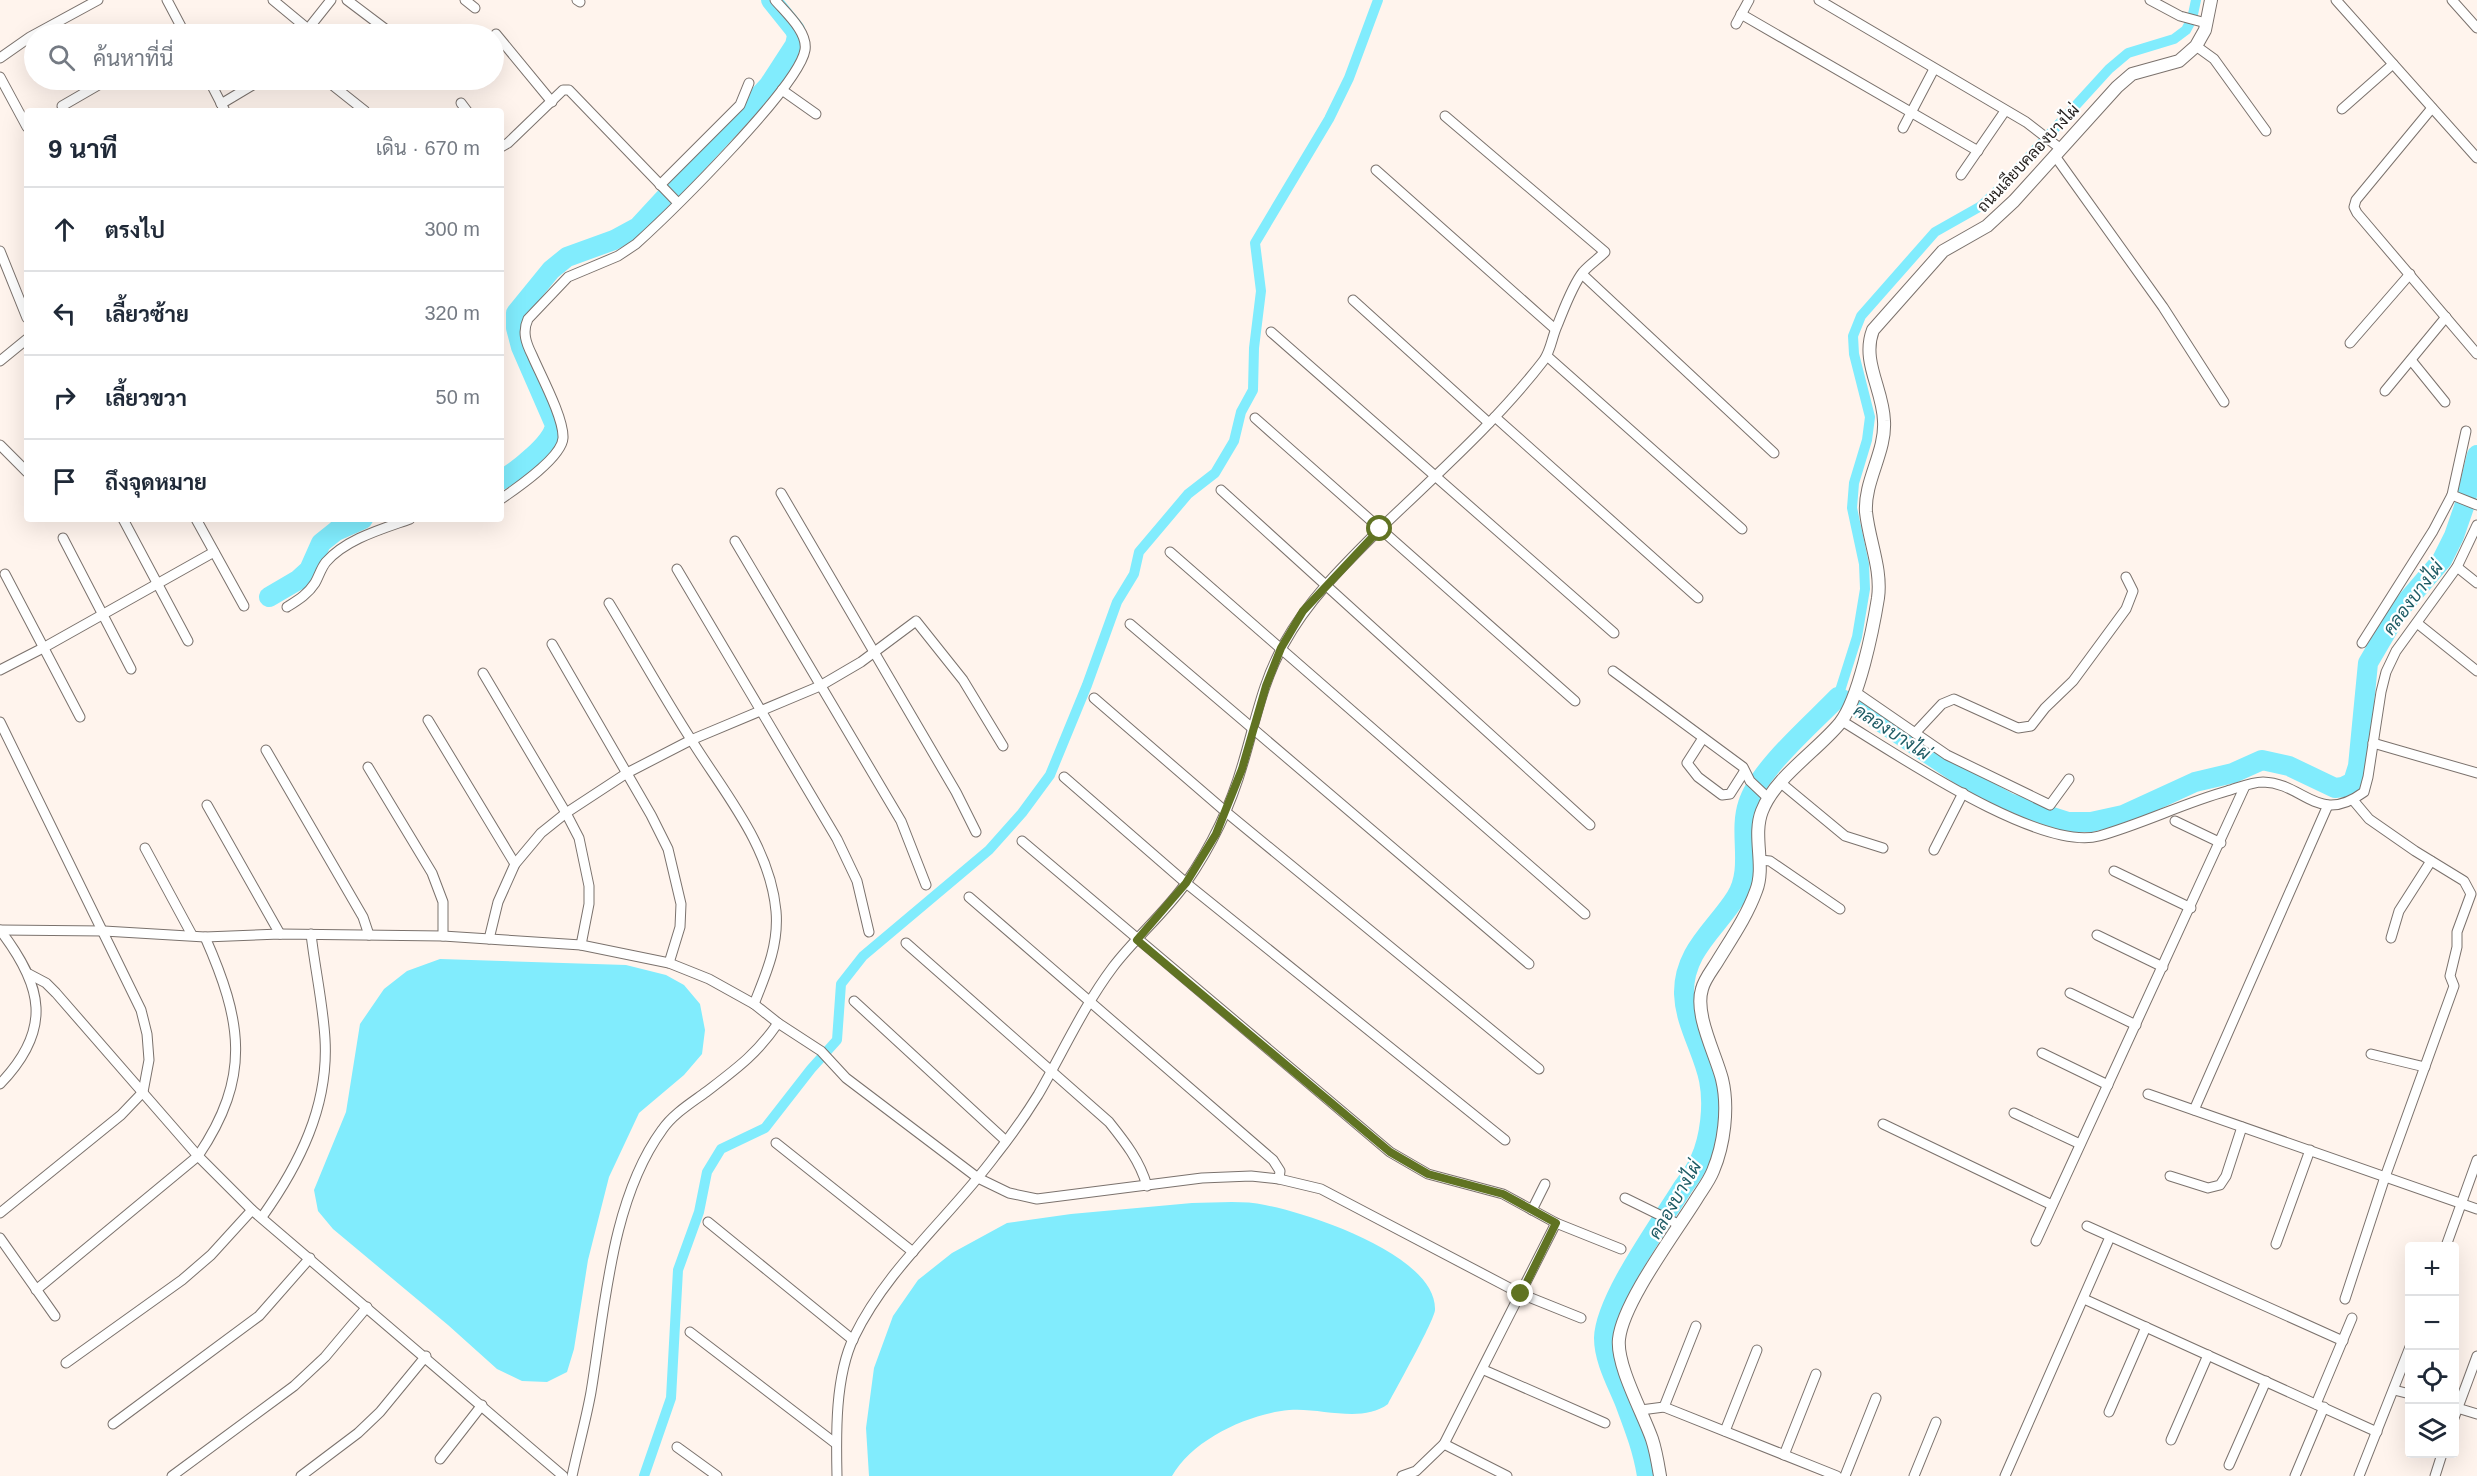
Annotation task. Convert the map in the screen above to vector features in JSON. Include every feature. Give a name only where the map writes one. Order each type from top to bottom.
[{"type":"street","points":[[54,24],[98,0]]},
{"type":"street","points":[[167,0],[179,24]]},
{"type":"street","points":[[273,0],[298,24]]},
{"type":"street","points":[[312,24],[331,0]]},
{"type":"street","points":[[347,0],[379,24]]},
{"type":"street","points":[[465,0],[476,8]]},
{"type":"street","points":[[504,497],[553,457],[561,448],[563,439],[560,419],[526,343],[525,326],[528,319],[568,277],[625,252],[636,244],[675,200],[758,119],[782,90],[800,64],[805,49],[804,37],[775,0]]},
{"type":"street","points":[[1736,24],[1749,0]]},
{"type":"street","points":[[1819,0],[2036,129],[2056,149],[2224,402]]},
{"type":"street","points":[[2150,0],[2187,18],[2202,22]]},
{"type":"street","points":[[2211,0],[2196,46],[2214,59],[2266,130]]},
{"type":"street","points":[[2336,0],[2477,158]]},
{"type":"street","points":[[2452,0],[2477,28]]},
{"type":"street","points":[[1741,14],[1978,151]]},
{"type":"street","points":[[0,58],[24,41]]},
{"type":"street","points":[[504,44],[552,102]]},
{"type":"street","name":"ถนนเลียบคลองบางไผ่","points":[[1660,1476],[1654,1443],[1622,1363],[1618,1344],[1622,1323],[1635,1297],[1678,1223],[1713,1173],[1721,1142],[1725,1111],[1723,1082],[1703,1023],[1701,989],[1749,910],[1758,887],[1760,860],[1758,835],[1763,794],[1781,783],[1844,717],[1855,696],[1879,596],[1877,567],[1866,511],[1868,491],[1881,449],[1885,421],[1868,356],[1868,344],[1873,330],[1942,251],[1987,226],[2056,149],[2117,87],[2132,74],[2180,61],[2196,46]]},
{"type":"street","points":[[2342,109],[2393,64]]},
{"type":"street","points":[[1903,128],[1934,69]]},
{"type":"street","points":[[0,77],[24,121]]},
{"type":"street","points":[[661,185],[740,105],[749,83]]},
{"type":"street","points":[[62,106],[90,90]]},
{"type":"street","points":[[213,90],[222,108],[247,90]]},
{"type":"street","points":[[339,90],[361,108]]},
{"type":"street","points":[[504,144],[563,90],[573,93],[675,200]]},
{"type":"street","points":[[782,90],[816,114]]},
{"type":"street","points":[[2432,108],[2356,200],[2354,207],[2356,213],[2477,354]]},
{"type":"street","points":[[1961,175],[2005,111]]},
{"type":"street","points":[[837,1476],[835,1443],[844,1370],[853,1340],[880,1291],[958,1204],[1006,1141],[1036,1097],[1090,1002],[1113,967],[1186,883],[1216,834],[1226,812],[1242,769],[1266,686],[1281,648],[1303,611],[1380,529],[1492,420],[1547,356],[1556,329],[1581,274],[1605,252],[1445,116]]},
{"type":"street","points":[[1376,170],[1556,329]]},
{"type":"street","points":[[0,251],[24,311]]},
{"type":"street","points":[[1581,274],[1774,453]]},
{"type":"street","points":[[2350,343],[2410,274]]},
{"type":"street","points":[[1353,300],[1698,597]]},
{"type":"street","points":[[2385,391],[2446,317]]},
{"type":"street","points":[[1271,332],[1614,633]]},
{"type":"street","points":[[0,361],[24,341]]},
{"type":"street","points":[[1547,356],[1742,529]]},
{"type":"street","points":[[2411,360],[2445,402]]},
{"type":"street","points":[[1255,418],[1575,701]]},
{"type":"street","points":[[2362,643],[2453,496],[2466,431]]},
{"type":"street","points":[[0,446],[24,469]]},
{"type":"street","points":[[1221,490],[1590,825]]},
{"type":"street","points":[[782,493],[976,832]]},
{"type":"street","points":[[2453,496],[2477,505]]},
{"type":"street","points":[[125,522],[188,641]]},
{"type":"street","points":[[198,522],[244,606]]},
{"type":"street","points":[[287,608],[304,597],[314,584],[324,564],[335,553],[356,541],[403,522]]},
{"type":"street","points":[[1844,717],[1963,794],[2002,816],[2070,837],[2097,837],[2202,798],[2262,782],[2282,786],[2307,799],[2328,805],[2344,804],[2364,792],[2380,692],[2396,651],[2457,567],[2477,525]]},
{"type":"street","points":[[63,538],[131,669]]},
{"type":"street","points":[[735,542],[901,821],[926,885]]},
{"type":"street","points":[[0,670],[102,616],[214,552]]},
{"type":"street","points":[[1170,552],[1585,914]]},
{"type":"street","points":[[2457,567],[2477,583]]},
{"type":"street","points":[[677,569],[837,839],[856,881],[869,932]]},
{"type":"street","points":[[5,574],[80,717]]},
{"type":"street","points":[[1915,733],[1942,704],[1954,699],[2018,728],[2031,726],[2073,681],[2126,609],[2133,591],[2126,577]]},
{"type":"street","points":[[609,603],[692,740],[750,829],[767,871],[776,912],[773,955],[754,1004]]},
{"type":"street","points":[[489,939],[498,902],[515,864],[541,833],[566,813],[627,773],[692,740],[820,686],[874,652],[916,621],[963,680],[1003,746]]},
{"type":"street","points":[[2417,622],[2477,671]]},
{"type":"street","points":[[1130,624],[1529,964]]},
{"type":"street","points":[[552,644],[651,815],[668,849],[681,904],[680,927],[669,963]]},
{"type":"street","points":[[1613,671],[1743,767],[1747,777],[1763,794]]},
{"type":"street","points":[[483,673],[579,838],[589,886],[589,904],[581,945]]},
{"type":"street","points":[[1855,696],[1947,755],[2050,805],[2069,779]]},
{"type":"street","points":[[1094,698],[1226,812],[1539,1069]]},
{"type":"street","points":[[428,720],[515,864]]},
{"type":"street","points":[[0,722],[141,1010],[147,1034],[149,1060],[142,1092],[121,1115],[0,1213]]},
{"type":"street","points":[[1703,738],[1687,763],[1698,777],[1722,795],[1730,794],[1747,777]]},
{"type":"street","points":[[2373,743],[2477,772]]},
{"type":"street","points":[[266,750],[363,917],[369,934]]},
{"type":"street","points":[[368,767],[432,873],[443,902],[443,936]]},
{"type":"street","points":[[1064,777],[1186,883],[1505,1140]]},
{"type":"street","points":[[1781,783],[1845,836],[1883,848]]},
{"type":"street","points":[[2036,1240],[2246,786]]},
{"type":"street","points":[[1934,850],[1963,794]]},
{"type":"street","points":[[2345,1299],[2385,1177],[2454,986],[2450,976],[2457,947],[2457,932],[2471,894],[2464,881],[2369,819],[2353,800]]},
{"type":"street","points":[[207,805],[280,934]]},
{"type":"street","points":[[2194,1110],[2328,805]]},
{"type":"street","points":[[2175,821],[2221,843]]},
{"type":"street","points":[[1022,841],[1390,1152],[1428,1174],[1503,1194],[1556,1223],[1621,1249]]},
{"type":"street","points":[[145,849],[192,935]]},
{"type":"street","points":[[1760,860],[1770,861],[1840,909]]},
{"type":"street","points":[[2391,938],[2399,911],[2431,861]]},
{"type":"street","points":[[2114,871],[2191,908]]},
{"type":"street","points":[[969,897],[1273,1160],[1280,1171],[1278,1179]]},
{"type":"street","points":[[0,930],[205,937],[280,934],[443,936],[581,945],[669,963],[709,979],[754,1004],[821,1051],[846,1078],[978,1179],[1009,1193],[1037,1198],[1202,1178],[1251,1176],[1278,1179],[1320,1189],[1521,1294],[1581,1318]]},
{"type":"street","points":[[0,930],[29,974],[35,992],[37,1010],[34,1030],[25,1052],[0,1084]]},
{"type":"street","points":[[262,1217],[295,1167],[313,1125],[324,1082],[325,1041],[311,934]]},
{"type":"street","points":[[2097,935],[2163,967]]},
{"type":"street","points":[[36,1290],[198,1156],[219,1122],[235,1077],[235,1041],[230,1000],[205,937]]},
{"type":"street","points":[[906,943],[1109,1122],[1129,1147],[1142,1170],[1147,1186]]},
{"type":"street","points":[[29,974],[46,982],[198,1156],[252,1210],[426,1356],[563,1476]]},
{"type":"street","points":[[2070,993],[2136,1025]]},
{"type":"street","points":[[854,1001],[1006,1141]]},
{"type":"street","points":[[572,1476],[591,1395],[614,1244],[630,1195],[650,1147],[677,1113],[762,1047],[778,1023]]},
{"type":"street","points":[[2042,1053],[2108,1085]]},
{"type":"street","points":[[2371,1054],[2425,1067]]},
{"type":"street","points":[[2148,1094],[2477,1209]]},
{"type":"street","points":[[2014,1113],[2080,1144]]},
{"type":"street","points":[[1883,1124],[2052,1205]]},
{"type":"street","points":[[2170,1176],[2208,1188],[2220,1185],[2226,1176],[2242,1127]]},
{"type":"street","points":[[776,1143],[913,1252]]},
{"type":"street","points":[[2276,1244],[2310,1150]]},
{"type":"street","points":[[2447,1242],[2477,1160]]},
{"type":"street","points":[[1532,1210],[1545,1184]]},
{"type":"street","points":[[1625,1198],[1678,1223]]},
{"type":"street","points":[[66,1363],[182,1280],[211,1255],[252,1210]]},
{"type":"street","points":[[708,1222],[853,1340]]},
{"type":"street","points":[[1402,1476],[1415,1474],[1444,1444],[1484,1370],[1556,1223]]},
{"type":"street","points":[[2087,1226],[2343,1341]]},
{"type":"street","points":[[2005,1476],[2110,1237]]},
{"type":"street","points":[[0,1238],[55,1316]]},
{"type":"street","points":[[113,1424],[259,1316],[310,1258]]},
{"type":"street","points":[[2084,1299],[2377,1432]]},
{"type":"street","points":[[172,1476],[294,1386],[325,1357],[367,1307]]},
{"type":"street","points":[[2295,1476],[2352,1318]]},
{"type":"street","points":[[1664,1407],[1696,1326]]},
{"type":"street","points":[[2109,1413],[2146,1327]]},
{"type":"street","points":[[690,1332],[835,1443]]},
{"type":"street","points":[[1725,1431],[1756,1350]]},
{"type":"street","points":[[2359,1476],[2408,1350]]},
{"type":"street","points":[[2171,1440],[2208,1355]]},
{"type":"street","points":[[301,1476],[358,1433],[380,1412],[426,1356]]},
{"type":"street","points":[[2459,1404],[2477,1356]]},
{"type":"street","points":[[1484,1370],[1605,1423]]},
{"type":"street","points":[[1784,1455],[1816,1374]]},
{"type":"street","points":[[2229,1466],[2266,1381]]},
{"type":"street","points":[[2394,1390],[2405,1393]]},
{"type":"street","points":[[1845,1476],[1876,1398]]},
{"type":"street","points":[[440,1459],[482,1405]]},
{"type":"street","points":[[1641,1410],[1664,1407],[1836,1476]]},
{"type":"street","points":[[2459,1411],[2477,1414]]},
{"type":"street","points":[[1914,1476],[1936,1422]]},
{"type":"street","points":[[1444,1444],[1507,1476]]},
{"type":"street","points":[[677,1448],[717,1476]]},
{"type":"street","points":[[2435,1476],[2441,1458]]},
{"type":"water","points":[[440,959],[626,965],[666,975],[684,985],[700,1004],[705,1030],[702,1054],[684,1075],[639,1113],[609,1177],[588,1260],[574,1349],[567,1372],[547,1382],[522,1381],[497,1369],[333,1229],[318,1211],[314,1190],[346,1112],[360,1024],[384,989],[407,971]]},
{"type":"water","points":[[1192,1203],[1256,1203],[1310,1217],[1367,1240],[1393,1255],[1415,1272],[1430,1290],[1435,1310],[1422,1341],[1388,1404],[1366,1413],[1289,1410],[1256,1417],[1207,1440],[1181,1463],[1172,1476],[869,1476],[866,1428],[874,1368],[893,1316],[918,1280],[952,1253],[1007,1223],[1071,1214]]},
{"type":"waterway","points":[[504,478],[541,448],[553,432],[555,425],[521,347],[516,328],[516,313],[551,270],[567,257],[614,240],[638,227],[769,85],[795,45],[797,36],[795,30],[771,0]]},
{"type":"waterway","points":[[644,1476],[671,1398],[678,1270],[699,1212],[707,1172],[721,1149],[765,1128],[837,1040],[841,984],[863,956],[989,850],[1022,813],[1050,775],[1087,685],[1117,602],[1134,574],[1139,552],[1188,494],[1215,473],[1234,441],[1241,412],[1253,390],[1254,348],[1261,291],[1255,243],[1329,119],[1349,78],[1378,0]]},
{"type":"waterway","points":[[1838,697],[1857,637],[1865,589],[1864,564],[1852,508],[1854,483],[1867,440],[1870,417],[1854,354],[1853,336],[1861,316],[1935,232],[1981,206],[2005,183],[2109,69],[2128,53],[2174,39],[2186,30],[2192,19],[2196,0]]},
{"type":"waterway","name":"คลองบางไผ่","points":[[1647,1476],[1635,1430],[1606,1355],[1604,1338],[1607,1322],[1624,1283],[1694,1171],[1706,1142],[1711,1110],[1709,1080],[1687,1016],[1684,994],[1685,979],[1689,965],[1702,941],[1728,909],[1741,886],[1745,863],[1745,815],[1754,791],[1774,762],[1838,697],[1866,712],[1966,779],[2009,803],[2068,822],[2091,822],[2123,815],[2195,782],[2233,773],[2262,760],[2289,766],[2335,788],[2343,787],[2353,782],[2358,766],[2368,663],[2399,610],[2442,560],[2454,536],[2464,507],[2477,455]]},
{"type":"waterway","points":[[269,597],[298,580],[309,570],[321,543],[336,531],[356,522]]},
{"type":"route","points":[[1380,529],[1303,611],[1281,648],[1266,686],[1242,769],[1216,834],[1186,883],[1137,940],[1390,1152],[1428,1174],[1503,1194],[1556,1223],[1521,1294]]}]
